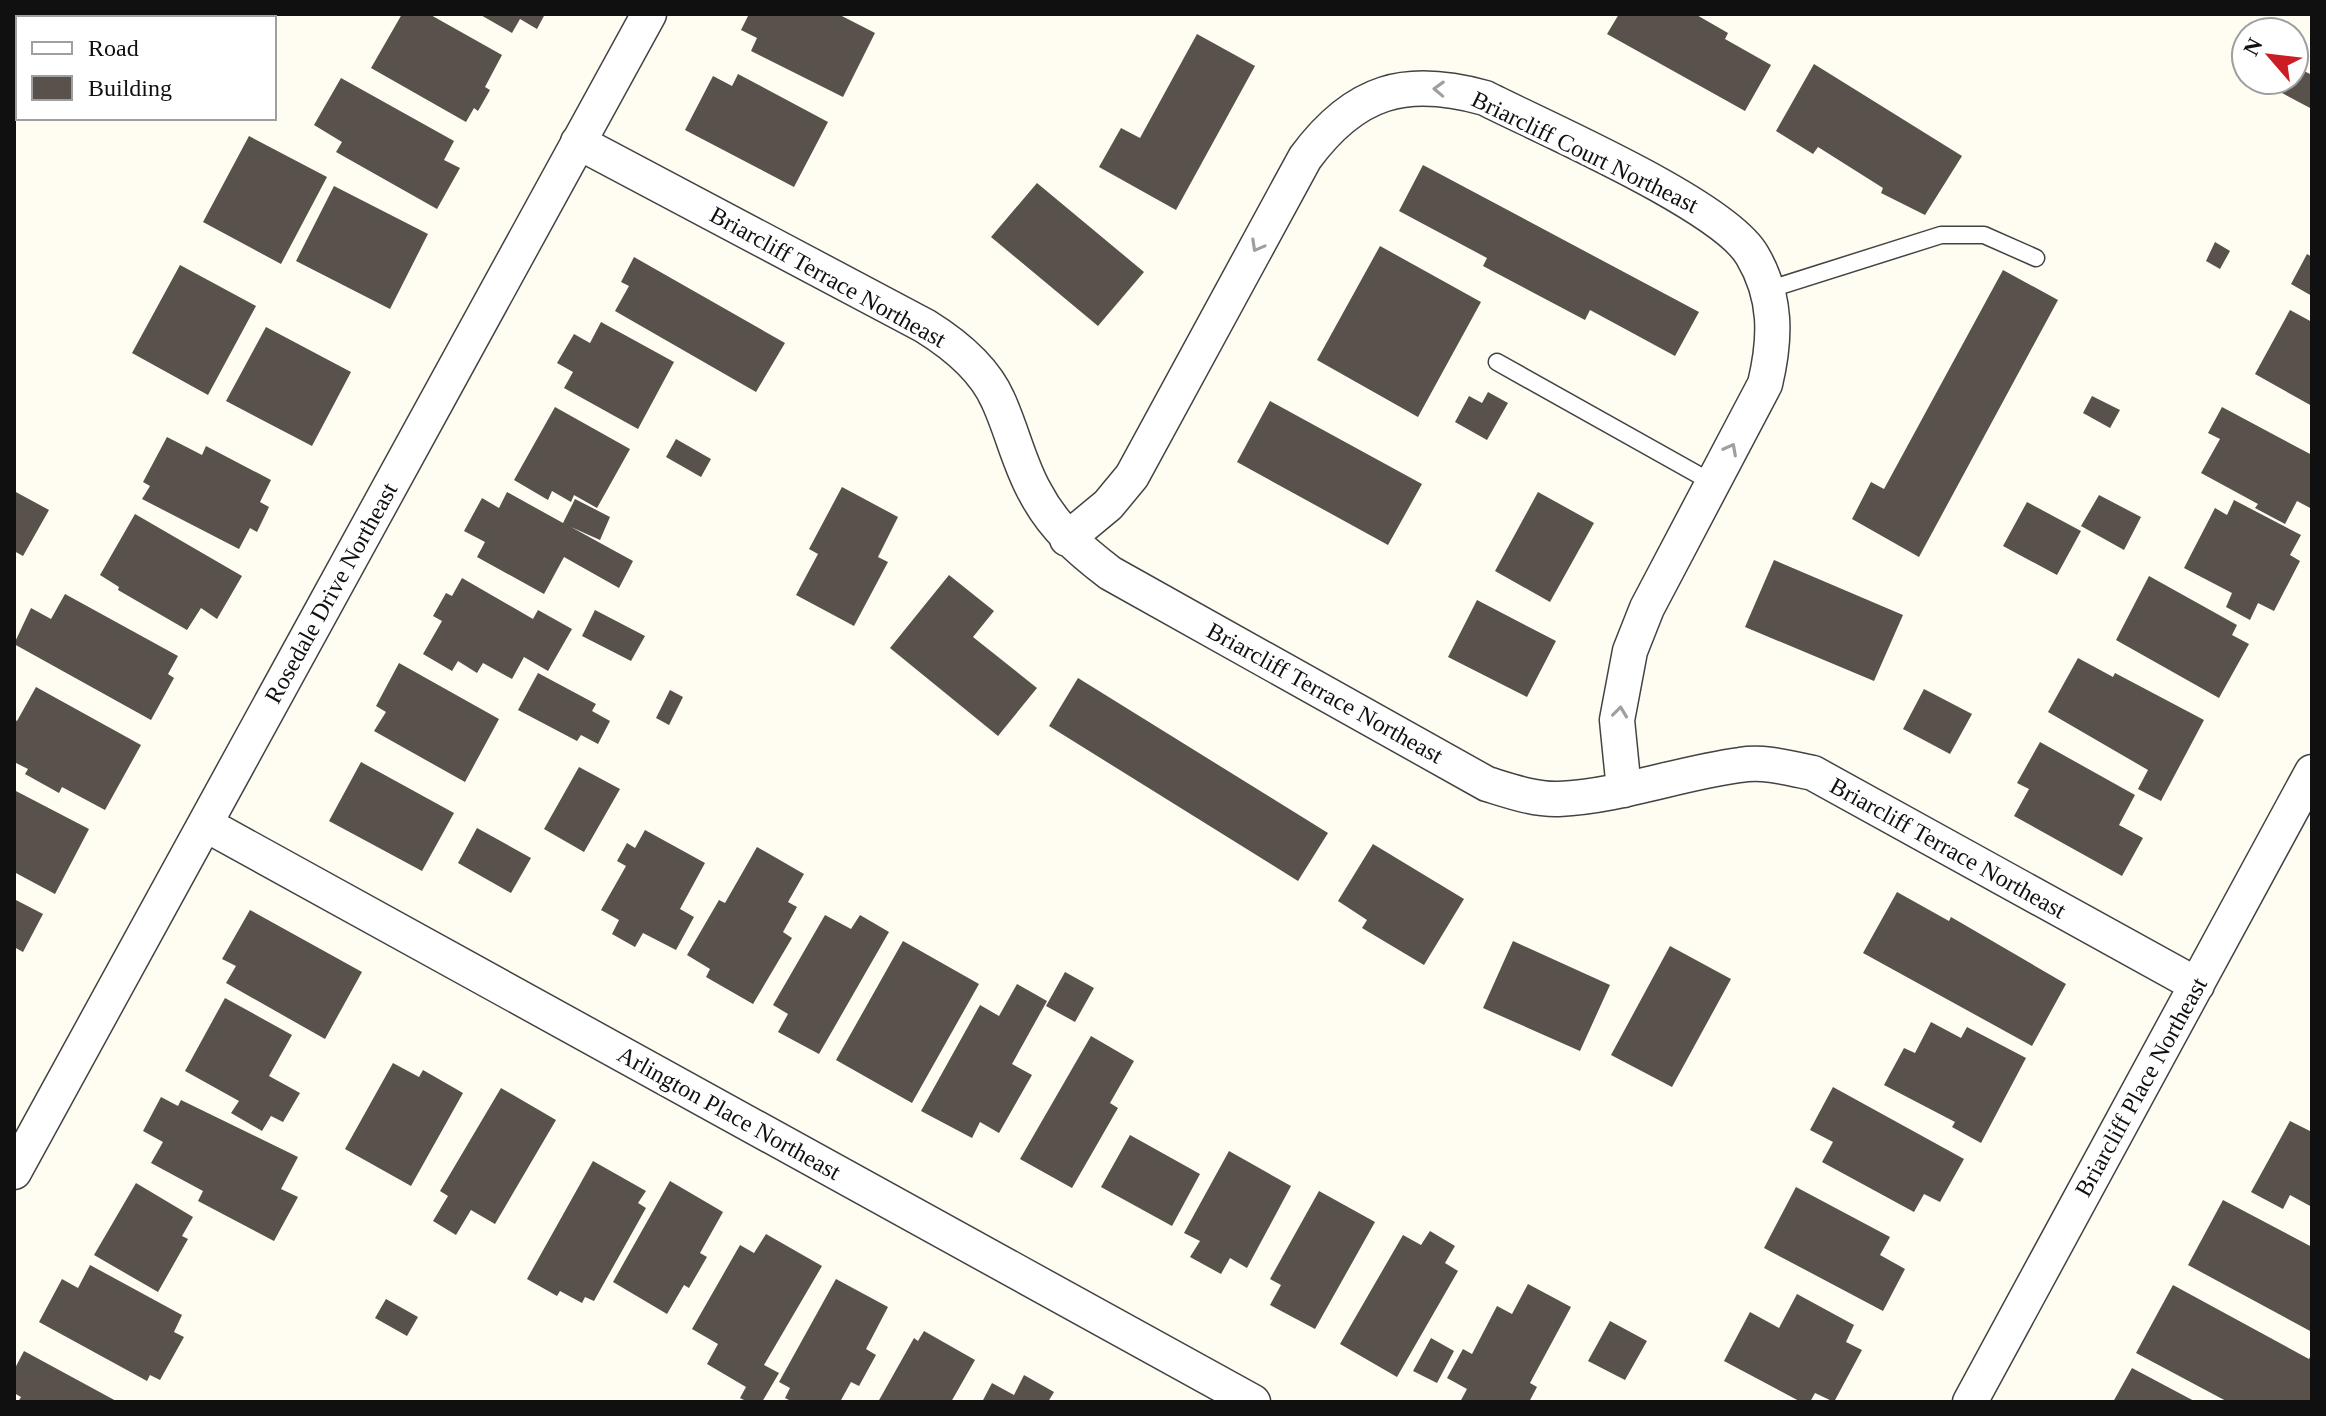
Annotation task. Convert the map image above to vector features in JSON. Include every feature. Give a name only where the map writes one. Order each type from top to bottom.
[{"type":"street","name":"Rosedale Drive Northeast","points":[[14,1172],[649,14]]},
{"type":"street","name":"Briarcliff Court Northeast","points":[[1067,539],[1108,505],[1132,476],[1318,140],[1360,104],[1397,90],[1445,87],[1485,98],[1712,214],[1752,253],[1772,303],[1774,344],[1765,384],[1647,608],[1630,651],[1617,720],[1624,790]]},
{"type":"street","name":"Briarcliff Terrace Northeast","points":[[578,142],[925,326],[951,343],[975,366],[997,397],[1034,492],[1067,539],[1110,573],[1487,784],[1520,794],[1557,799],[1624,790],[1742,764],[1781,766],[1813,773],[2197,985]]},
{"type":"street","name":"Briarcliff Place Northeast","points":[[1970,1402],[2312,772]]},
{"type":"street","name":"Arlington Place Northeast","points":[[205,824],[1253,1402]]},
{"type":"lane","points":[[1767,290],[1941,235],[1984,235],[2036,258]]},
{"type":"lane","points":[[1497,362],[1713,483]]},
{"type":"building","points":[[120,14],[176,16],[120,16]]},
{"type":"building","points":[[402,14],[429,14],[502,55],[485,87],[490,90],[478,111],[474,108],[466,122],[371,68]]},
{"type":"building","points":[[479,14],[545,14],[537,29],[520,19],[512,33]]},
{"type":"building","points":[[749,14],[838,14],[875,33],[843,97],[751,51],[757,38],[741,30]]},
{"type":"building","points":[[1619,14],[1695,14],[1728,33],[1725,39],[1771,65],[1745,111],[1607,34]]},
{"type":"building","points":[[1197,34],[1255,66],[1176,210],[1099,167],[1121,128],[1140,138]]},
{"type":"building","points":[[1814,64],[1962,156],[1925,215],[1881,193],[1883,188],[1818,147],[1813,154],[1776,131]]},
{"type":"building","points":[[738,74],[828,122],[794,187],[685,130],[713,76],[732,86]]},
{"type":"building","points":[[2310,74],[2312,75],[2312,109],[2288,96],[2310,96]]},
{"type":"building","points":[[341,78],[454,141],[444,160],[460,168],[437,209],[336,152],[342,142],[314,125]]},
{"type":"building","points":[[249,136],[327,177],[281,264],[203,222]]},
{"type":"building","points":[[1423,165],[1699,312],[1675,356],[1590,310],[1585,320],[1483,266],[1487,258],[1399,211]]},
{"type":"building","points":[[1037,183],[1144,272],[1098,326],[991,237]]},
{"type":"building","points":[[334,186],[428,234],[390,309],[296,261]]},
{"type":"building","points":[[2215,242],[2230,251],[2220,269],[2206,261]]},
{"type":"building","points":[[1380,246],[1481,302],[1418,417],[1317,360]]},
{"type":"building","points":[[2307,254],[2312,257],[2312,296],[2291,284]]},
{"type":"building","points":[[634,257],[785,343],[756,392],[615,311],[629,286],[621,282]]},
{"type":"building","points":[[180,265],[256,306],[208,395],[132,353]]},
{"type":"building","points":[[2003,270],[2058,300],[1919,557],[1852,519],[1871,482],[1884,489]]},
{"type":"building","points":[[2290,310],[2312,322],[2312,406],[2255,374]]},
{"type":"building","points":[[601,322],[674,362],[638,429],[564,388],[573,372],[557,363],[574,334],[590,343]]},
{"type":"building","points":[[266,327],[351,372],[312,446],[226,401]]},
{"type":"building","points":[[1488,392],[1508,403],[1487,440],[1455,422],[1469,396],[1482,403]]},
{"type":"building","points":[[2092,396],[2120,410],[2110,428],[2083,413]]},
{"type":"building","points":[[1270,401],[1422,484],[1388,545],[1237,462]]},
{"type":"building","points":[[555,407],[630,449],[597,508],[574,495],[571,502],[552,491],[548,500],[514,480]]},
{"type":"building","points":[[2222,407],[2312,455],[2312,509],[2297,501],[2285,524],[2255,508],[2258,504],[2201,473],[2220,439],[2208,433]]},
{"type":"building","points":[[167,437],[202,455],[206,446],[271,480],[260,502],[269,507],[257,532],[250,528],[239,549],[142,499],[150,486],[143,482]]},
{"type":"building","points":[[676,439],[711,459],[701,477],[666,457]]},
{"type":"building","points":[[842,487],[898,517],[878,557],[888,562],[854,626],[796,595],[818,554],[809,549]]},
{"type":"building","points":[[14,491],[49,510],[23,556],[14,551]]},
{"type":"building","points":[[507,492],[563,523],[575,499],[610,517],[600,540],[571,527],[633,561],[619,588],[564,557],[544,594],[477,557],[485,542],[464,531],[482,498],[499,508]]},
{"type":"building","points":[[1538,492],[1594,523],[1550,602],[1495,571]]},
{"type":"building","points":[[2099,495],[2141,517],[2124,550],[2081,526]]},
{"type":"building","points":[[2234,500],[2301,535],[2290,555],[2300,561],[2274,611],[2258,603],[2250,620],[2226,607],[2232,593],[2184,568],[2215,508],[2227,515]]},
{"type":"building","points":[[2027,502],[2081,531],[2057,575],[2003,546]]},
{"type":"building","points":[[135,514],[242,576],[217,619],[201,608],[187,630],[118,590],[119,587],[100,575]]},
{"type":"building","points":[[1774,560],[1903,615],[1874,681],[1745,627]]},
{"type":"building","points":[[949,575],[994,611],[973,637],[1037,688],[998,736],[890,648]]},
{"type":"building","points":[[2149,576],[2237,625],[2232,635],[2249,644],[2219,698],[2116,640]]},
{"type":"building","points":[[462,578],[533,619],[538,610],[572,629],[548,671],[524,657],[512,679],[483,663],[477,673],[458,661],[452,671],[423,654],[442,621],[433,616],[446,593],[452,596]]},
{"type":"building","points":[[65,594],[178,656],[168,674],[174,678],[151,720],[14,644],[31,608],[51,619]]},
{"type":"building","points":[[1477,600],[1556,641],[1527,697],[1448,657]]},
{"type":"building","points":[[595,610],[645,636],[631,661],[582,636]]},
{"type":"building","points":[[2078,658],[2113,677],[2115,673],[2204,720],[2161,801],[2138,789],[2148,770],[2048,712]]},
{"type":"building","points":[[399,663],[499,719],[465,782],[374,731],[386,712],[376,706]]},
{"type":"building","points":[[538,673],[596,704],[592,711],[610,721],[598,744],[581,735],[577,741],[518,710]]},
{"type":"building","points":[[1078,678],[1328,833],[1298,881],[1049,726]]},
{"type":"building","points":[[36,687],[141,745],[105,810],[62,787],[59,793],[25,774],[28,769],[14,762],[14,719],[17,721]]},
{"type":"building","points":[[1924,689],[1972,714],[1950,754],[1903,729]]},
{"type":"building","points":[[670,690],[683,697],[669,725],[656,718]]},
{"type":"building","points":[[2040,742],[2135,795],[2119,825],[2143,838],[2122,876],[2014,816],[2029,789],[2017,783]]},
{"type":"building","points":[[361,762],[454,813],[422,871],[329,821]]},
{"type":"building","points":[[579,767],[620,789],[584,852],[544,829]]},
{"type":"building","points":[[14,790],[89,829],[55,894],[14,872]]},
{"type":"building","points":[[477,828],[531,858],[511,893],[458,863]]},
{"type":"building","points":[[645,830],[705,863],[680,909],[694,917],[676,950],[643,933],[635,947],[612,934],[619,920],[601,910],[626,866],[617,861],[627,843],[635,848]]},
{"type":"building","points":[[1373,844],[1464,899],[1424,965],[1362,928],[1367,920],[1338,901]]},
{"type":"building","points":[[757,847],[804,874],[788,902],[797,907],[783,932],[792,938],[753,1004],[706,977],[710,969],[687,955],[719,900],[725,903]]},
{"type":"building","points":[[1897,892],[1949,921],[1951,917],[2066,984],[2032,1046],[1863,953]]},
{"type":"building","points":[[14,899],[43,914],[23,952],[14,947]]},
{"type":"building","points":[[250,910],[362,972],[325,1039],[226,983],[236,966],[222,959]]},
{"type":"building","points":[[825,915],[851,929],[860,915],[889,932],[819,1054],[778,1032],[788,1014],[773,1005]]},
{"type":"building","points":[[903,941],[979,984],[912,1103],[836,1060]]},
{"type":"building","points":[[1513,941],[1610,985],[1580,1051],[1483,1008]]},
{"type":"building","points":[[1670,946],[1731,979],[1672,1087],[1611,1055]]},
{"type":"building","points":[[1065,972],[1094,988],[1075,1022],[1046,1006]]},
{"type":"building","points":[[1017,984],[1047,1001],[1012,1064],[1032,1075],[999,1133],[980,1122],[972,1138],[921,1111],[980,1005],[999,1016]]},
{"type":"building","points":[[225,998],[292,1035],[269,1076],[300,1093],[283,1122],[271,1116],[262,1131],[231,1113],[239,1101],[185,1071]]},
{"type":"building","points":[[1931,1022],[1961,1038],[1967,1027],[2026,1058],[1981,1143],[1952,1127],[1955,1122],[1884,1085],[1904,1048],[1915,1053]]},
{"type":"building","points":[[1091,1036],[1134,1061],[1110,1103],[1118,1108],[1072,1188],[1020,1159]]},
{"type":"building","points":[[393,1063],[419,1077],[423,1070],[463,1093],[411,1186],[345,1149]]},
{"type":"building","points":[[1833,1087],[1964,1159],[1940,1202],[1924,1194],[1914,1212],[1822,1162],[1833,1142],[1810,1130]]},
{"type":"building","points":[[501,1088],[556,1120],[495,1224],[471,1210],[456,1235],[433,1221],[448,1196],[440,1191]]},
{"type":"building","points":[[161,1097],[178,1106],[181,1100],[298,1157],[281,1189],[298,1197],[274,1241],[198,1201],[203,1191],[151,1163],[163,1142],[143,1131]]},
{"type":"building","points":[[2290,1121],[2312,1132],[2312,1207],[2290,1195],[2283,1209],[2251,1192]]},
{"type":"building","points":[[1130,1135],[1200,1174],[1172,1226],[1101,1187]]},
{"type":"building","points":[[1229,1151],[1291,1186],[1247,1268],[1230,1258],[1221,1274],[1190,1257],[1200,1241],[1184,1233]]},
{"type":"building","points":[[593,1161],[646,1191],[638,1203],[646,1208],[594,1301],[585,1297],[582,1303],[560,1291],[557,1296],[527,1279]]},
{"type":"building","points":[[670,1181],[723,1212],[700,1253],[707,1257],[689,1288],[684,1285],[667,1314],[613,1282]]},
{"type":"building","points":[[136,1183],[193,1217],[182,1236],[188,1239],[158,1292],[94,1255]]},
{"type":"building","points":[[1796,1187],[1890,1237],[1880,1255],[1905,1269],[1883,1311],[1764,1248]]},
{"type":"building","points":[[1319,1191],[1375,1222],[1315,1329],[1270,1305],[1281,1285],[1270,1279]]},
{"type":"building","points":[[2223,1200],[2312,1247],[2312,1332],[2188,1265]]},
{"type":"building","points":[[1430,1231],[1455,1246],[1445,1263],[1458,1271],[1397,1377],[1340,1344],[1403,1235],[1421,1245]]},
{"type":"building","points":[[766,1234],[822,1266],[764,1365],[779,1373],[762,1402],[748,1402],[740,1398],[746,1387],[707,1364],[718,1344],[692,1329],[740,1245],[754,1253]]},
{"type":"building","points":[[90,1265],[182,1315],[174,1332],[184,1337],[160,1380],[150,1375],[147,1381],[39,1322],[62,1279],[78,1288]]},
{"type":"building","points":[[836,1279],[888,1307],[866,1349],[876,1355],[859,1386],[851,1382],[840,1402],[793,1402],[785,1398],[790,1388],[779,1382]]},
{"type":"building","points":[[1528,1284],[1571,1307],[1530,1383],[1537,1387],[1529,1402],[1460,1402],[1467,1389],[1447,1378],[1463,1349],[1472,1354],[1497,1306],[1512,1314]]},
{"type":"building","points":[[2173,1285],[2309,1359],[2312,1353],[2312,1402],[2228,1402],[2136,1353]]},
{"type":"building","points":[[1797,1294],[1854,1325],[1846,1342],[1862,1350],[1834,1402],[1815,1393],[1810,1402],[1801,1402],[1724,1361],[1750,1312],[1779,1328]]},
{"type":"building","points":[[386,1299],[418,1317],[407,1336],[375,1318]]},
{"type":"building","points":[[1610,1321],[1647,1341],[1625,1380],[1588,1361]]},
{"type":"building","points":[[924,1331],[975,1360],[951,1402],[878,1402],[914,1338],[918,1341]]},
{"type":"building","points":[[1431,1338],[1454,1351],[1437,1383],[1413,1371]]},
{"type":"building","points":[[24,1351],[118,1402],[18,1402],[21,1397],[14,1393],[14,1370]]},
{"type":"building","points":[[2132,1368],[2196,1402],[2113,1402]]},
{"type":"building","points":[[1024,1375],[1054,1392],[1048,1402],[982,1402],[992,1383],[1014,1395]]}]
